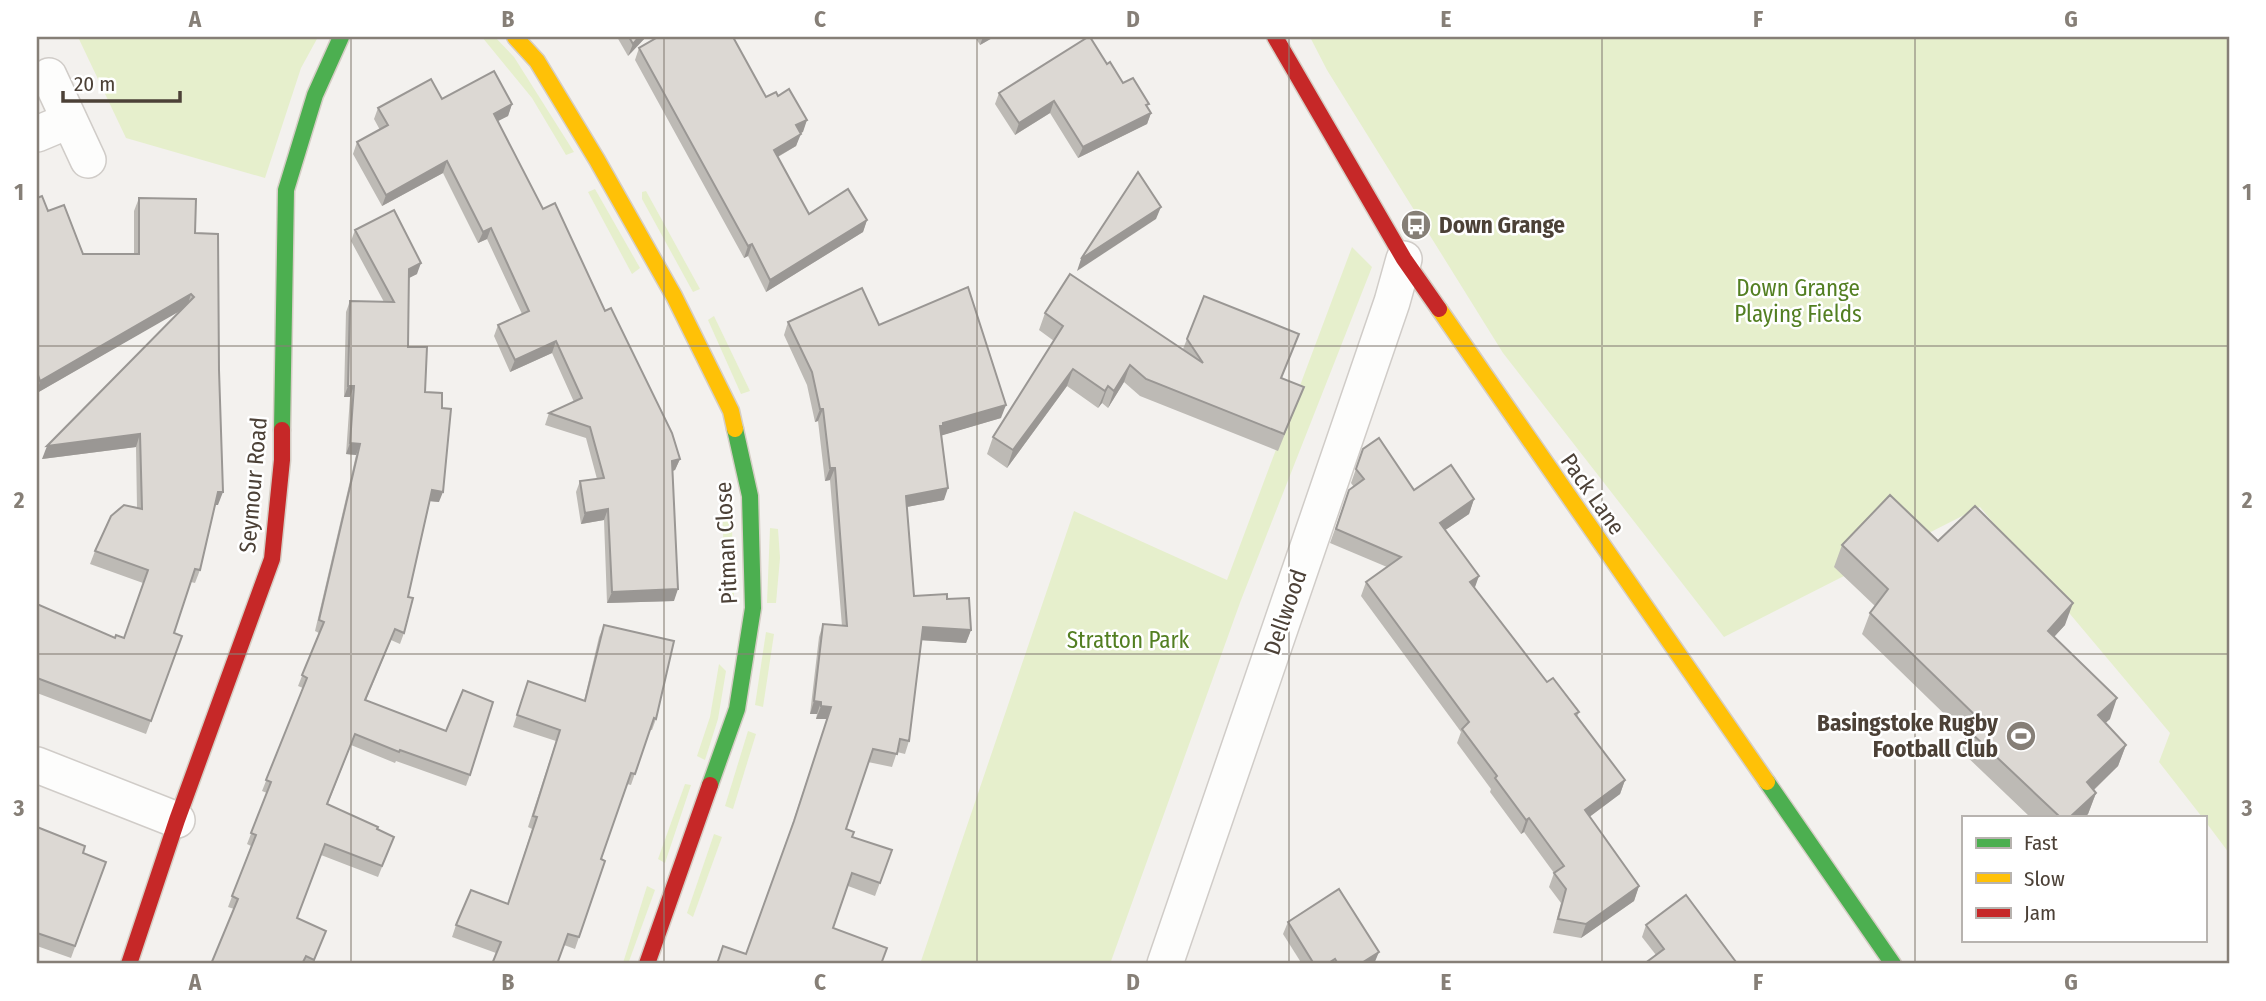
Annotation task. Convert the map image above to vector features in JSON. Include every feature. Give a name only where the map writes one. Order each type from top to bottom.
[{"type":"street","name":"Seymour Road","points":[[129,964],[177,820],[272,559],[282,460],[286,190],[315,95],[341,37]]},
{"type":"street","name":"Pitman Close","points":[[515,37],[543,72],[597,160],[674,296],[731,411],[750,496],[753,608],[737,709],[647,964]]},
{"type":"street","name":"Pack Lane","points":[[1275,37],[1404,259],[1893,964]]},
{"type":"street","points":[[49,76],[52,127],[88,160]]},
{"type":"street","name":"Dellwood","points":[[1165,964],[1392,302],[1404,259]]},
{"type":"street","points":[[37,765],[177,820]]},
{"type":"green space","points":[[78,37],[318,37],[301,68],[265,178],[126,138]]},
{"type":"green space","points":[[482,37],[495,37],[514,57],[574,152],[566,155],[532,98]]},
{"type":"green space","name":"Down Grange Playing Fields","points":[[1310,37],[2229,37],[2229,853],[2206,822],[2206,816],[2201,816],[2159,762],[2170,733],[1980,507],[1724,637],[1503,353],[1327,70]]},
{"type":"green space","points":[[595,189],[640,268],[632,274],[588,192]]},
{"type":"green space","points":[[646,191],[700,289],[693,292],[642,199],[642,192]]},
{"type":"green space","name":"Stratton Park","points":[[1352,247],[1372,267],[1241,600],[1110,964],[920,964],[1074,511],[1227,580]]},
{"type":"green space","points":[[714,316],[750,391],[741,394],[708,320]]},
{"type":"green space","points":[[731,495],[734,595],[730,600],[725,599],[722,497]]},
{"type":"green space","points":[[770,528],[778,529],[780,558],[776,603],[767,603]]},
{"type":"green space","points":[[766,632],[774,634],[763,707],[755,705]]},
{"type":"green space","points":[[719,664],[726,671],[718,719],[705,760],[697,756],[710,717]]},
{"type":"green space","points":[[748,731],[756,734],[733,809],[725,806]]},
{"type":"green space","points":[[685,784],[691,785],[665,863],[658,859]]},
{"type":"green space","points":[[714,834],[722,837],[693,917],[687,913]]},
{"type":"green space","points":[[647,886],[655,890],[628,964],[623,963]]},
{"type":"building","points":[[629,37],[639,37],[633,44]]},
{"type":"building","points":[[658,37],[733,37],[766,97],[776,92],[778,96],[789,89],[807,120],[796,125],[801,134],[774,150],[809,214],[848,189],[867,220],[770,280],[752,244],[748,246],[639,48]]},
{"type":"building","points":[[1088,37],[1107,64],[1110,62],[1123,83],[1133,78],[1149,104],[1146,105],[1151,113],[1083,147],[1054,101],[1019,123],[999,93]]},
{"type":"building","points":[[494,71],[512,104],[494,114],[543,209],[555,203],[605,311],[611,308],[672,433],[680,459],[672,461],[678,589],[612,592],[608,509],[585,513],[580,481],[604,478],[590,427],[549,413],[582,398],[556,341],[515,360],[498,325],[529,311],[491,228],[483,232],[447,161],[386,195],[357,142],[388,125],[378,108],[431,79],[442,99]]},
{"type":"building","points":[[1138,172],[1161,207],[1081,259]]},
{"type":"building","points":[[42,196],[48,211],[64,205],[83,254],[139,254],[139,198],[196,199],[195,233],[218,234],[223,492],[218,492],[200,570],[195,569],[174,633],[182,636],[151,721],[37,678],[37,604],[115,638],[116,635],[124,638],[148,570],[95,551],[111,516],[124,505],[142,509],[140,434],[47,446],[194,297],[191,294],[40,381],[37,372],[37,198]]},
{"type":"building","points":[[394,210],[421,263],[409,269],[408,347],[427,347],[425,392],[442,393],[442,408],[451,409],[443,492],[432,490],[408,597],[413,598],[404,633],[395,629],[365,700],[446,731],[463,690],[493,702],[470,775],[400,750],[399,752],[355,734],[327,804],[394,837],[382,866],[325,844],[297,918],[326,931],[314,960],[306,956],[302,964],[211,964],[238,899],[232,896],[256,835],[251,833],[271,782],[266,780],[307,678],[302,675],[324,622],[319,620],[360,444],[350,443],[354,386],[348,386],[350,301],[394,302],[355,230]]},
{"type":"building","points":[[1070,274],[1203,363],[1187,339],[1204,296],[1299,334],[1281,378],[1304,387],[1284,434],[1146,379],[1130,365],[1114,391],[1108,386],[1105,391],[1073,369],[1013,450],[993,437],[1063,326],[1045,313]]},
{"type":"building","points":[[968,287],[1006,405],[943,423],[943,426],[940,426],[948,488],[906,496],[914,596],[947,594],[947,599],[969,598],[971,630],[923,627],[909,741],[900,739],[897,754],[873,749],[846,829],[854,832],[852,837],[892,850],[880,883],[852,873],[833,928],[887,948],[881,964],[717,964],[723,946],[746,954],[794,821],[831,707],[821,706],[821,702],[814,701],[823,624],[847,626],[835,468],[830,468],[823,409],[820,409],[812,372],[788,322],[862,288],[879,325]]},
{"type":"building","points":[[1379,438],[1414,490],[1451,465],[1474,499],[1440,523],[1479,576],[1470,582],[1547,682],[1553,678],[1579,712],[1575,714],[1625,780],[1585,810],[1639,886],[1586,924],[1558,919],[1566,889],[1554,873],[1564,866],[1495,778],[1497,776],[1462,729],[1469,722],[1366,582],[1401,557],[1336,529],[1349,490],[1364,479],[1356,469],[1363,449]]},
{"type":"building","name":"Basingstoke Rugby Football Club","points":[[1890,495],[1938,541],[1975,506],[2073,603],[2048,631],[2117,698],[2098,715],[2126,745],[2087,782],[2096,793],[2071,816],[2059,816],[1968,730],[1979,719],[1870,613],[1888,589],[1842,545]]},
{"type":"building","points":[[604,625],[674,641],[656,719],[654,718],[635,774],[631,773],[601,859],[605,861],[579,937],[568,934],[557,964],[492,964],[501,942],[456,925],[471,890],[508,904],[537,817],[533,816],[560,730],[517,715],[528,681],[585,701]]},
{"type":"building","points":[[37,827],[85,846],[83,853],[106,862],[75,946],[37,933]]},
{"type":"building","points":[[1339,889],[1379,952],[1360,964],[1338,964],[1335,959],[1327,964],[1314,964],[1288,922]]},
{"type":"building","points":[[1686,895],[1736,962],[1644,964],[1664,949],[1646,925]]},
{"type":"traffic: fast","points":[[282,430],[286,190],[315,95],[341,37]]},
{"type":"traffic: fast","points":[[710,785],[737,709],[753,608],[750,496],[735,429]]},
{"type":"traffic: fast","points":[[1767,782],[1893,964]]},
{"type":"traffic: slow","points":[[515,37],[537,61],[674,296],[731,411],[735,429]]},
{"type":"traffic: slow","points":[[1439,309],[1767,782]]},
{"type":"traffic: jam","points":[[1275,37],[1404,259],[1439,309]]},
{"type":"traffic: jam","points":[[129,964],[177,820],[272,559],[282,460],[282,430]]},
{"type":"traffic: jam","points":[[647,964],[710,785]]},
{"type":"place","name":"Down Grange","points":[[1416,225]]},
{"type":"place","name":"Basingstoke Rugby Football Club","points":[[2021,736]]}]
